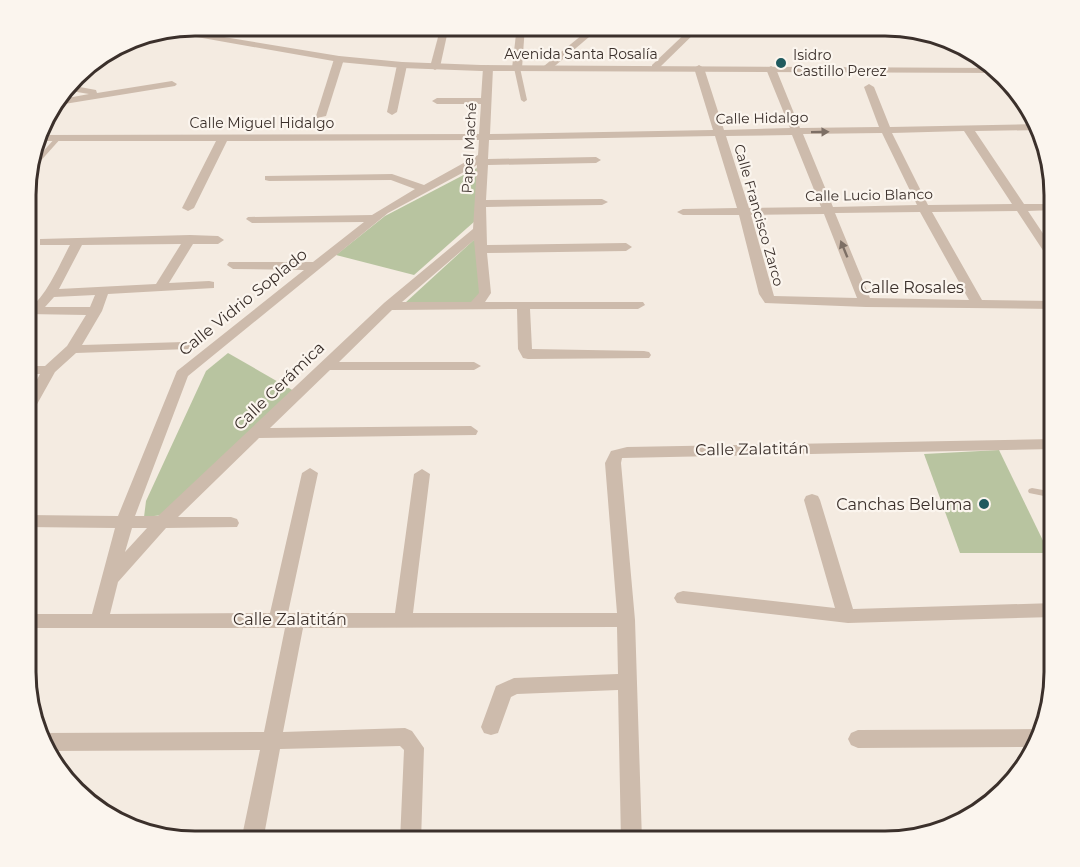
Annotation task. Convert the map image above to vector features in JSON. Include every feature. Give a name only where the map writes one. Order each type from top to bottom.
[{"type":"street","name":"Avenida Santa Rosalía","points":[[204,36],[339,59],[435,67],[984,71]]},
{"type":"street","points":[[435,67],[443,36]]},
{"type":"street","points":[[517,68],[520,36]]},
{"type":"street","points":[[547,68],[586,36]]},
{"type":"street","points":[[655,67],[688,36]]},
{"type":"street","points":[[321,116],[339,59]]},
{"type":"street","points":[[392,112],[402,65]]},
{"type":"street","name":"Papel Maché","points":[[475,305],[485,293],[479,230],[488,68]]},
{"type":"street","name":"Calle Francisco Zarco","points":[[699,68],[744,212],[765,294],[770,300]]},
{"type":"street","points":[[771,69],[866,303]]},
{"type":"street","points":[[67,101],[172,84]]},
{"type":"street","points":[[869,87],[884,131],[924,209],[978,304]]},
{"type":"street","points":[[76,89],[108,94]]},
{"type":"street","points":[[437,101],[486,101]]},
{"type":"street","name":"Calle Hidalgo","points":[[484,137],[1029,127]]},
{"type":"street","points":[[968,129],[1044,243]]},
{"type":"street","name":"Calle Miguel Hidalgo","points":[[47,138],[484,137]]},
{"type":"street","points":[[188,208],[223,138]]},
{"type":"street","points":[[483,160],[596,160]]},
{"type":"street","name":"Calle Vidrio Soplado","points":[[100,619],[113,579],[124,523],[182,374],[376,218],[425,189],[483,160]]},
{"type":"street","points":[[269,178],[386,177],[425,189]]},
{"type":"street","points":[[481,204],[602,202]]},
{"type":"street","name":"Calle Lucio Blanco","points":[[683,212],[1044,207]]},
{"type":"street","points":[[252,219],[376,218]]},
{"type":"street","name":"Calle Cerámica","points":[[113,579],[160,524],[389,306],[479,230]]},
{"type":"street","points":[[161,286],[190,239]]},
{"type":"street","points":[[44,243],[218,240]]},
{"type":"street","points":[[36,306],[50,293],[78,241]]},
{"type":"street","points":[[481,249],[626,248]]},
{"type":"street","points":[[233,265],[316,266]]},
{"type":"street","points":[[50,293],[209,285]]},
{"type":"street","points":[[36,395],[49,370],[72,349],[95,310],[103,291]]},
{"type":"street","name":"Calle Rosales","points":[[770,300],[1044,305]]},
{"type":"street","points":[[523,305],[525,349],[528,355],[644,355]]},
{"type":"street","points":[[389,306],[638,305]]},
{"type":"street","points":[[36,310],[95,310]]},
{"type":"street","points":[[72,349],[184,346]]},
{"type":"street","points":[[326,366],[474,366]]},
{"type":"street","points":[[36,370],[49,370]]},
{"type":"street","points":[[256,433],[471,431]]},
{"type":"street","name":"Calle Zalatitán","points":[[632,831],[626,620],[613,463],[621,453],[1044,444]]},
{"type":"street","points":[[254,831],[271,741],[309,473]]},
{"type":"street","points":[[404,620],[422,474]]},
{"type":"street","points":[[812,501],[842,604],[848,616]]},
{"type":"street","points":[[36,521],[231,523]]},
{"type":"street","points":[[683,598],[848,616],[1044,610]]},
{"type":"street","name":"Calle Zalatitán","points":[[36,621],[626,620]]},
{"type":"street","points":[[491,727],[503,692],[514,686],[628,682]]},
{"type":"street","points":[[52,742],[271,741],[400,736],[410,739],[414,748],[411,831]]},
{"type":"street","points":[[858,739],[1030,738]]},
{"type":"lane","points":[[517,68],[524,100]]},
{"type":"lane","points":[[41,158],[59,137]]},
{"type":"lane","points":[[1032,491],[1044,493]]},
{"type":"green space","points":[[477,168],[475,221],[414,275],[336,255],[385,216]]},
{"type":"green space","points":[[477,237],[483,293],[473,304],[405,303]]},
{"type":"green space","points":[[228,353],[294,391],[164,515],[144,517],[146,501],[206,371]]},
{"type":"green space","name":"Canchas Beluma","points":[[999,450],[1044,543],[1044,553],[960,553],[924,454]]},
{"type":"place","name":"Isidro Castillo Perez","points":[[781,63]]},
{"type":"place","name":"Canchas Beluma","points":[[984,504]]}]
